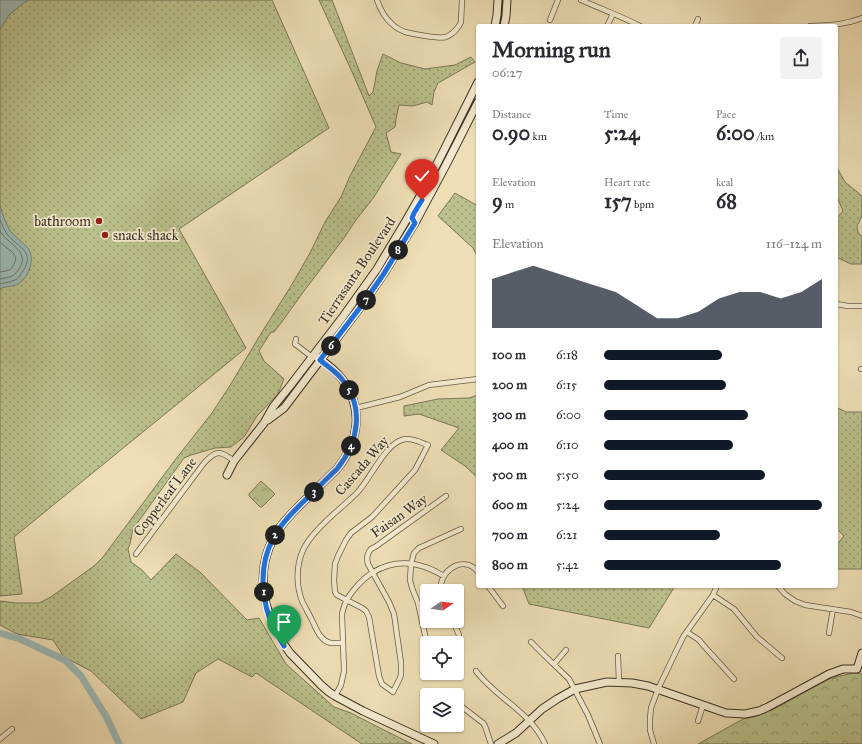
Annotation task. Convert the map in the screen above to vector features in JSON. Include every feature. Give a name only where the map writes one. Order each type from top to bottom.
[{"type":"street","points":[[377,0],[385,17],[399,29],[407,32],[440,38],[452,33],[460,25],[462,0]]},
{"type":"street","points":[[495,24],[498,0]]},
{"type":"street","points":[[504,24],[507,0]]},
{"type":"street","points":[[550,20],[558,0]]},
{"type":"street","points":[[581,0],[626,18],[636,24]]},
{"type":"street","points":[[608,24],[613,14]]},
{"type":"street","points":[[834,24],[846,23],[862,18]]},
{"type":"street","points":[[696,24],[698,19]]},
{"type":"street","name":"Tierrasanta Boulevard","points":[[227,475],[234,461],[264,423],[273,407],[352,305],[377,269],[404,224],[440,158],[476,86]]},
{"type":"street","name":"Tierrasanta Boulevard","points":[[264,423],[284,408],[383,275],[415,223],[476,106]]},
{"type":"street","points":[[415,223],[412,218],[422,200],[422,191]]},
{"type":"street","points":[[838,304],[862,306]]},
{"type":"street","points":[[296,339],[295,344],[320,360],[342,378],[356,408],[356,426],[352,445],[342,462],[337,469],[285,521],[273,538],[267,551],[263,582],[269,616],[284,646],[329,692],[369,714],[434,744]]},
{"type":"street","points":[[356,408],[400,396],[429,385],[476,379]]},
{"type":"street","name":"Cascada Way","points":[[343,643],[331,643],[326,641],[321,636],[302,601],[298,576],[299,564],[303,550],[310,538],[336,511],[358,493],[390,448],[400,440],[405,439],[411,439],[428,445],[415,470],[372,516],[351,533],[346,540],[335,564],[335,592],[337,595],[346,600]]},
{"type":"street","name":"Copperleaf Lane","points":[[136,554],[204,463],[211,456],[219,452],[226,454],[234,461]]},
{"type":"street","name":"Faisan Way","points":[[346,600],[366,611],[369,617],[378,676],[382,684],[393,692],[401,674],[401,663],[394,614],[367,560],[369,552],[373,547],[376,547],[446,496]]},
{"type":"street","points":[[425,636],[418,603],[410,580],[411,564],[414,553],[419,548],[462,529]]},
{"type":"street","points":[[335,696],[341,685],[344,671],[342,614],[346,600],[364,577],[386,566],[402,563],[426,567],[444,576]]},
{"type":"street","points":[[441,584],[444,576],[452,567],[459,564],[467,564],[476,569]]},
{"type":"street","points":[[490,588],[503,606]]},
{"type":"street","points":[[654,744],[650,730],[650,719],[651,708],[658,689],[683,637],[713,595],[716,588]]},
{"type":"street","points":[[780,588],[785,594],[795,601],[806,605],[851,612],[862,616]]},
{"type":"street","points":[[713,595],[734,609],[757,637],[782,658]]},
{"type":"street","points":[[829,633],[833,609]]},
{"type":"street","points":[[456,628],[459,636]]},
{"type":"street","points":[[687,632],[699,640],[734,679]]},
{"type":"street","points":[[531,642],[569,678],[588,715],[600,744]]},
{"type":"street","points":[[554,664],[566,650]]},
{"type":"street","points":[[498,744],[516,733],[542,709],[575,689],[606,682],[632,683],[658,689],[726,713],[745,714],[759,711],[768,707],[829,674],[842,669],[860,669],[862,653]]},
{"type":"street","points":[[618,656],[619,682]]},
{"type":"street","points":[[476,671],[483,680],[530,720],[545,744]]},
{"type":"street","points":[[698,721],[703,705]]},
{"type":"street","points":[[464,709],[485,726],[491,744]]},
{"type":"street","points":[[0,739],[12,729]]},
{"type":"green space","points":[[0,0],[272,0],[329,128],[179,229],[246,348],[14,537],[22,594],[0,596]]},
{"type":"green space","points":[[319,0],[332,0],[369,96],[373,92],[377,71],[383,54],[401,63],[425,69],[455,65],[471,57],[475,62],[438,83],[434,92],[432,105],[427,102],[413,106],[399,105],[395,127],[386,133],[391,152],[401,154],[374,197],[281,323],[274,332],[271,332],[259,351],[264,361],[284,379],[278,394],[257,416],[244,437],[231,447],[215,448],[184,458],[133,529],[128,549],[131,562],[142,570],[151,580],[176,554],[201,573],[247,620],[259,618],[286,664],[334,707],[351,713],[412,744],[362,744],[256,673],[252,677],[218,659],[196,673],[183,702],[141,719],[91,671],[64,657],[53,640],[17,634],[0,625],[0,601],[15,603],[39,603],[51,597],[94,566],[103,557],[212,413],[291,286],[310,253],[325,222],[341,197],[350,176],[376,127]]},
{"type":"green space","points":[[838,170],[845,182],[862,196],[862,216],[857,226],[858,233],[862,236],[862,264],[851,264],[838,258],[838,217],[843,211],[838,199]]},
{"type":"green space","points":[[455,193],[476,205],[476,254],[473,248],[438,216]]},
{"type":"green space","points":[[476,396],[476,476],[465,466],[441,450],[459,428],[419,414],[404,416],[404,406],[438,399],[469,398]]},
{"type":"green space","points":[[838,408],[846,412],[862,412],[862,569],[838,569],[838,544],[844,536],[838,530]]},
{"type":"green space","points":[[261,481],[275,494],[262,507],[260,507],[249,496],[249,494]]},
{"type":"green space","points":[[523,588],[674,588],[649,628],[529,604]]},
{"type":"green space","points":[[854,673],[862,674],[862,744],[698,744],[743,719],[754,717],[772,710],[827,680]]},
{"type":"water","points":[[0,0],[29,0],[9,15],[0,30]]},
{"type":"water","points":[[0,206],[10,231],[28,248],[31,263],[30,269],[24,279],[16,285],[0,289]]},
{"type":"waterway","points":[[0,633],[20,639],[65,660],[81,676],[107,718],[119,744]]},
{"type":"place","name":"bathroom","points":[[99,221]]},
{"type":"place","name":"snack shack","points":[[105,235]]},
{"type":"route","points":[[284,646],[269,616],[264,593],[264,567],[267,551],[273,538],[285,521],[337,469],[342,462],[352,445],[356,426],[356,408],[347,385],[337,373],[320,360],[383,275],[415,223],[412,218],[422,200]]}]
